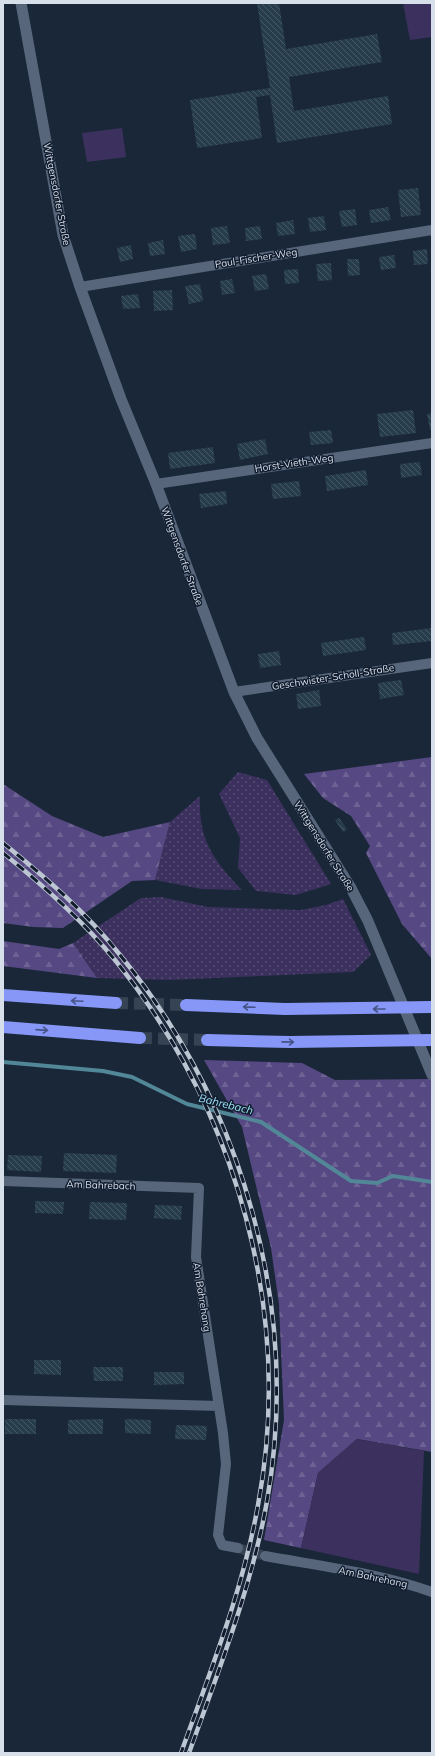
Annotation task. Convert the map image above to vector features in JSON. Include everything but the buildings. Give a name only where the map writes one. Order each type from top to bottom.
[{"type":"highway","points":[[3,996],[116,1003]]},
{"type":"highway","points":[[186,1006],[292,1009],[432,1008]]},
{"type":"highway","points":[[3,1027],[140,1038]]},
{"type":"highway","points":[[207,1040],[290,1042],[432,1040]]},
{"type":"street","name":"Wittgensdorfer Straße","points":[[21,3],[63,234],[80,287],[121,399],[156,484],[234,692],[257,738],[351,888],[368,922],[432,1075]]},
{"type":"street","name":"Paul-Fischer-Weg","points":[[80,287],[432,230]]},
{"type":"street","name":"Horst-Vieth-Weg","points":[[156,484],[432,443]]},
{"type":"street","name":"Geschwister-Scholl-Straße","points":[[234,692],[432,663]]},
{"type":"street","name":"Am Bahrebach","points":[[3,1181],[199,1188]]},
{"type":"street","name":"Am Bahrehang","points":[[199,1188],[196,1257],[219,1406],[226,1464],[218,1535],[222,1545],[238,1548]]},
{"type":"street","points":[[3,1400],[219,1406]]},
{"type":"street","name":"Am Bahrehang","points":[[265,1556],[359,1573],[432,1592]]},
{"type":"shaded area","points":[[403,3],[432,3],[432,37],[410,40]]},
{"type":"shaded area","points":[[122,128],[126,157],[87,162],[82,133]]},
{"type":"shaded area","points":[[238,772],[267,780],[331,884],[296,895],[256,891],[238,868],[240,838],[219,794]]},
{"type":"shaded area","points":[[200,796],[202,825],[209,848],[223,869],[242,890],[202,889],[155,880],[170,822]]},
{"type":"shaded area","points":[[161,897],[208,907],[301,910],[326,905],[343,899],[371,955],[353,972],[169,980],[97,978],[73,943],[141,898]]},
{"type":"shaded area","points":[[357,1439],[424,1451],[419,1574],[301,1548],[318,1473]]},
{"type":"green space","points":[[432,757],[432,959],[402,924],[366,853],[370,846],[351,816],[323,798],[304,774]]},
{"type":"green space","points":[[3,784],[52,816],[103,837],[170,822],[155,880],[132,881],[63,928],[33,927],[3,923]]},
{"type":"green space","points":[[3,941],[59,949],[73,943],[97,978],[3,966]]},
{"type":"green space","points":[[204,1060],[302,1063],[335,1080],[432,1079],[432,1452],[357,1439],[318,1473],[301,1548],[264,1540],[284,1420],[279,1304],[271,1248],[242,1127]]},
{"type":"waterway","name":"Bahrebach","points":[[3,1062],[103,1071],[132,1077],[187,1104],[261,1122],[351,1181],[377,1183],[393,1176],[432,1182]]},
{"type":"tunnel","points":[[116,1003],[186,1005]]},
{"type":"tunnel","points":[[140,1038],[207,1040]]},
{"type":"tunnel","points":[[238,1548],[265,1556]]},
{"type":"railway","points":[[3,843],[50,882],[93,924],[120,955],[163,1014],[200,1077],[230,1143],[252,1212],[268,1283],[276,1356],[275,1429],[267,1501],[253,1565],[233,1628],[189,1753]]},
{"type":"railway","points":[[3,853],[76,917],[115,960],[158,1019],[194,1082],[223,1148],[246,1217],[261,1288],[268,1360],[267,1433],[258,1505],[252,1537],[235,1599],[181,1753]]}]
